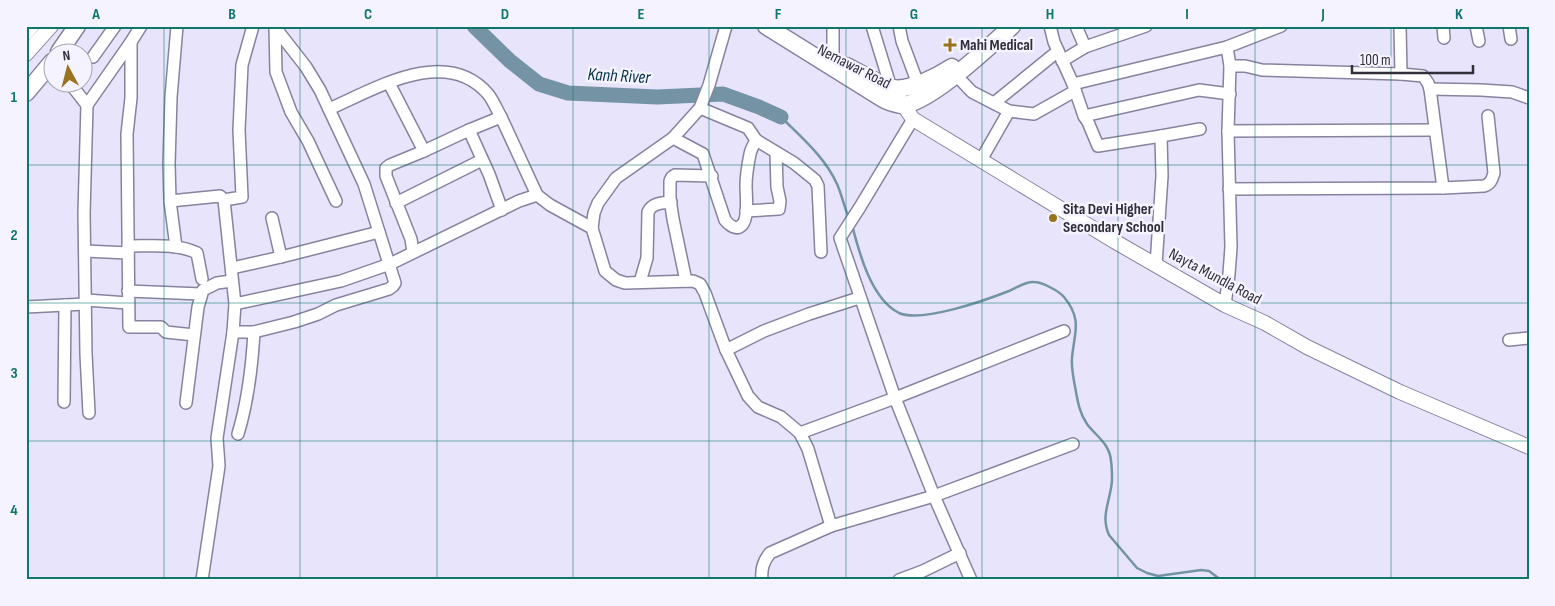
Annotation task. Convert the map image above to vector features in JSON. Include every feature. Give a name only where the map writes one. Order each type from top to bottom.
[{"type":"highway","points":[[66,42],[77,26]]},
{"type":"highway","points":[[766,26],[882,100],[902,105]]},
{"type":"highway","name":"Nemawar Road","points":[[783,26],[833,59],[891,88],[904,89],[953,72],[1002,26]]},
{"type":"highway","name":"Nemawar Road","points":[[902,105],[918,101],[1012,26]]},
{"type":"highway","points":[[26,93],[42,74]]},
{"type":"main road","points":[[26,33],[32,26]]},
{"type":"main road","points":[[26,54],[51,26]]},
{"type":"main road","name":"Nayta Mundla Road","points":[[891,88],[913,119],[1224,305],[1265,323],[1307,347],[1400,392],[1529,447]]},
{"type":"street","points":[[93,57],[116,26]]},
{"type":"street","points":[[89,413],[84,213],[87,105],[141,26]]},
{"type":"street","points":[[176,26],[171,97],[170,164],[170,201],[176,247]]},
{"type":"street","points":[[224,200],[242,197],[239,130],[242,65],[253,26]]},
{"type":"street","points":[[233,332],[254,332],[294,322],[318,314],[336,305],[389,289],[395,283],[364,184],[329,109],[306,67],[275,26]]},
{"type":"street","points":[[275,26],[276,72],[291,112],[308,141],[336,201]]},
{"type":"street","points":[[726,26],[709,85],[700,108],[673,138],[616,178],[598,203],[593,220],[605,271],[616,280],[625,283],[693,281],[700,284],[726,350],[748,396],[758,407],[781,417],[800,434],[808,448],[831,526]]},
{"type":"street","points":[[833,26],[833,59]]},
{"type":"street","points":[[872,26],[891,88]]},
{"type":"street","points":[[899,26],[902,41],[918,84]]},
{"type":"street","points":[[1050,26],[1060,56],[1098,146],[1200,129]]},
{"type":"street","points":[[1076,26],[1085,47]]},
{"type":"street","points":[[994,103],[1060,56],[1085,47],[1114,31],[1146,26]]},
{"type":"street","points":[[953,72],[980,98],[1009,111],[1034,114],[1074,87],[1227,47],[1281,26]]},
{"type":"street","points":[[1400,26],[1400,74]]},
{"type":"street","points":[[1476,26],[1479,41]]},
{"type":"street","points":[[1509,26],[1511,39]]},
{"type":"street","points":[[131,42],[127,134],[129,327],[162,327],[166,332],[194,336]]},
{"type":"street","points":[[1224,305],[1231,247],[1228,131],[1230,66],[1227,47]]},
{"type":"street","points":[[1230,66],[1245,66],[1262,70],[1423,76],[1430,89],[1443,188]]},
{"type":"street","points":[[329,109],[389,83],[420,73],[437,71],[466,77],[478,84],[489,95],[541,197]]},
{"type":"street","points":[[389,83],[424,151]]},
{"type":"street","points":[[1430,89],[1512,92],[1529,98]]},
{"type":"street","points":[[1084,116],[1198,90],[1230,94]]},
{"type":"street","points":[[77,92],[87,105]]},
{"type":"street","points":[[700,108],[748,128],[756,140],[794,163],[815,180],[818,186],[821,252]]},
{"type":"street","points":[[982,160],[1009,111]]},
{"type":"street","points":[[1230,189],[1443,188],[1484,186],[1489,184],[1494,173],[1488,116]]},
{"type":"street","points":[[413,252],[411,239],[386,176],[386,168],[501,117]]},
{"type":"street","points":[[913,119],[840,238],[895,398],[934,496],[972,580]]},
{"type":"street","points":[[469,130],[489,174],[502,210]]},
{"type":"street","points":[[1228,131],[1435,130]]},
{"type":"street","points":[[1156,265],[1162,176],[1161,136]]},
{"type":"street","points":[[673,138],[704,154],[726,220],[733,227],[742,225],[746,211],[746,184],[750,153],[756,140]]},
{"type":"street","points":[[746,211],[779,209],[776,153]]},
{"type":"street","points":[[396,203],[482,160]]},
{"type":"street","points":[[686,281],[670,202],[670,181],[676,175],[712,176]]},
{"type":"street","points":[[170,201],[220,196],[224,200],[232,268],[235,304],[233,332],[217,438],[219,466],[202,580]]},
{"type":"street","points":[[235,304],[341,281],[390,264],[520,201],[541,197],[593,220]]},
{"type":"street","points":[[640,282],[647,258],[648,212],[653,205],[670,202]]},
{"type":"street","points":[[272,218],[281,257]]},
{"type":"street","points":[[232,268],[379,232]]},
{"type":"street","points":[[85,251],[176,247],[197,254],[202,279]]},
{"type":"street","points":[[186,403],[201,294],[203,290],[217,283],[232,281]]},
{"type":"street","points":[[128,291],[201,294]]},
{"type":"street","points":[[726,350],[782,324],[860,298]]},
{"type":"street","points":[[26,307],[86,302],[128,303]]},
{"type":"street","points":[[64,402],[65,305]]},
{"type":"street","points":[[800,434],[1064,331]]},
{"type":"street","points":[[238,434],[245,409],[253,358],[254,332]]},
{"type":"street","points":[[1509,340],[1529,338]]},
{"type":"street","points":[[762,580],[761,572],[764,562],[770,553],[831,526],[934,496],[1073,444]]},
{"type":"street","points":[[899,580],[924,571],[960,553]]},
{"type":"waterway","name":"Kanh River","points":[[474,26],[510,61],[539,84],[568,93],[657,97],[723,94],[781,117]]},
{"type":"waterway","points":[[781,117],[826,165],[837,184],[849,218]]},
{"type":"waterway","points":[[852,225],[858,248],[874,286],[889,306],[899,313],[909,315],[938,313],[985,300],[1031,282],[1046,285],[1062,295],[1074,313],[1076,327],[1072,366],[1080,408],[1087,424],[1105,445],[1110,455],[1112,480],[1106,514],[1109,535],[1137,568],[1147,573],[1158,576],[1201,570],[1209,571],[1221,580]]},
{"type":"place","name":"Mahi Medical","points":[[950,45]]},
{"type":"place","name":"Sita Devi Higher Secondary School","points":[[1053,218]]}]
